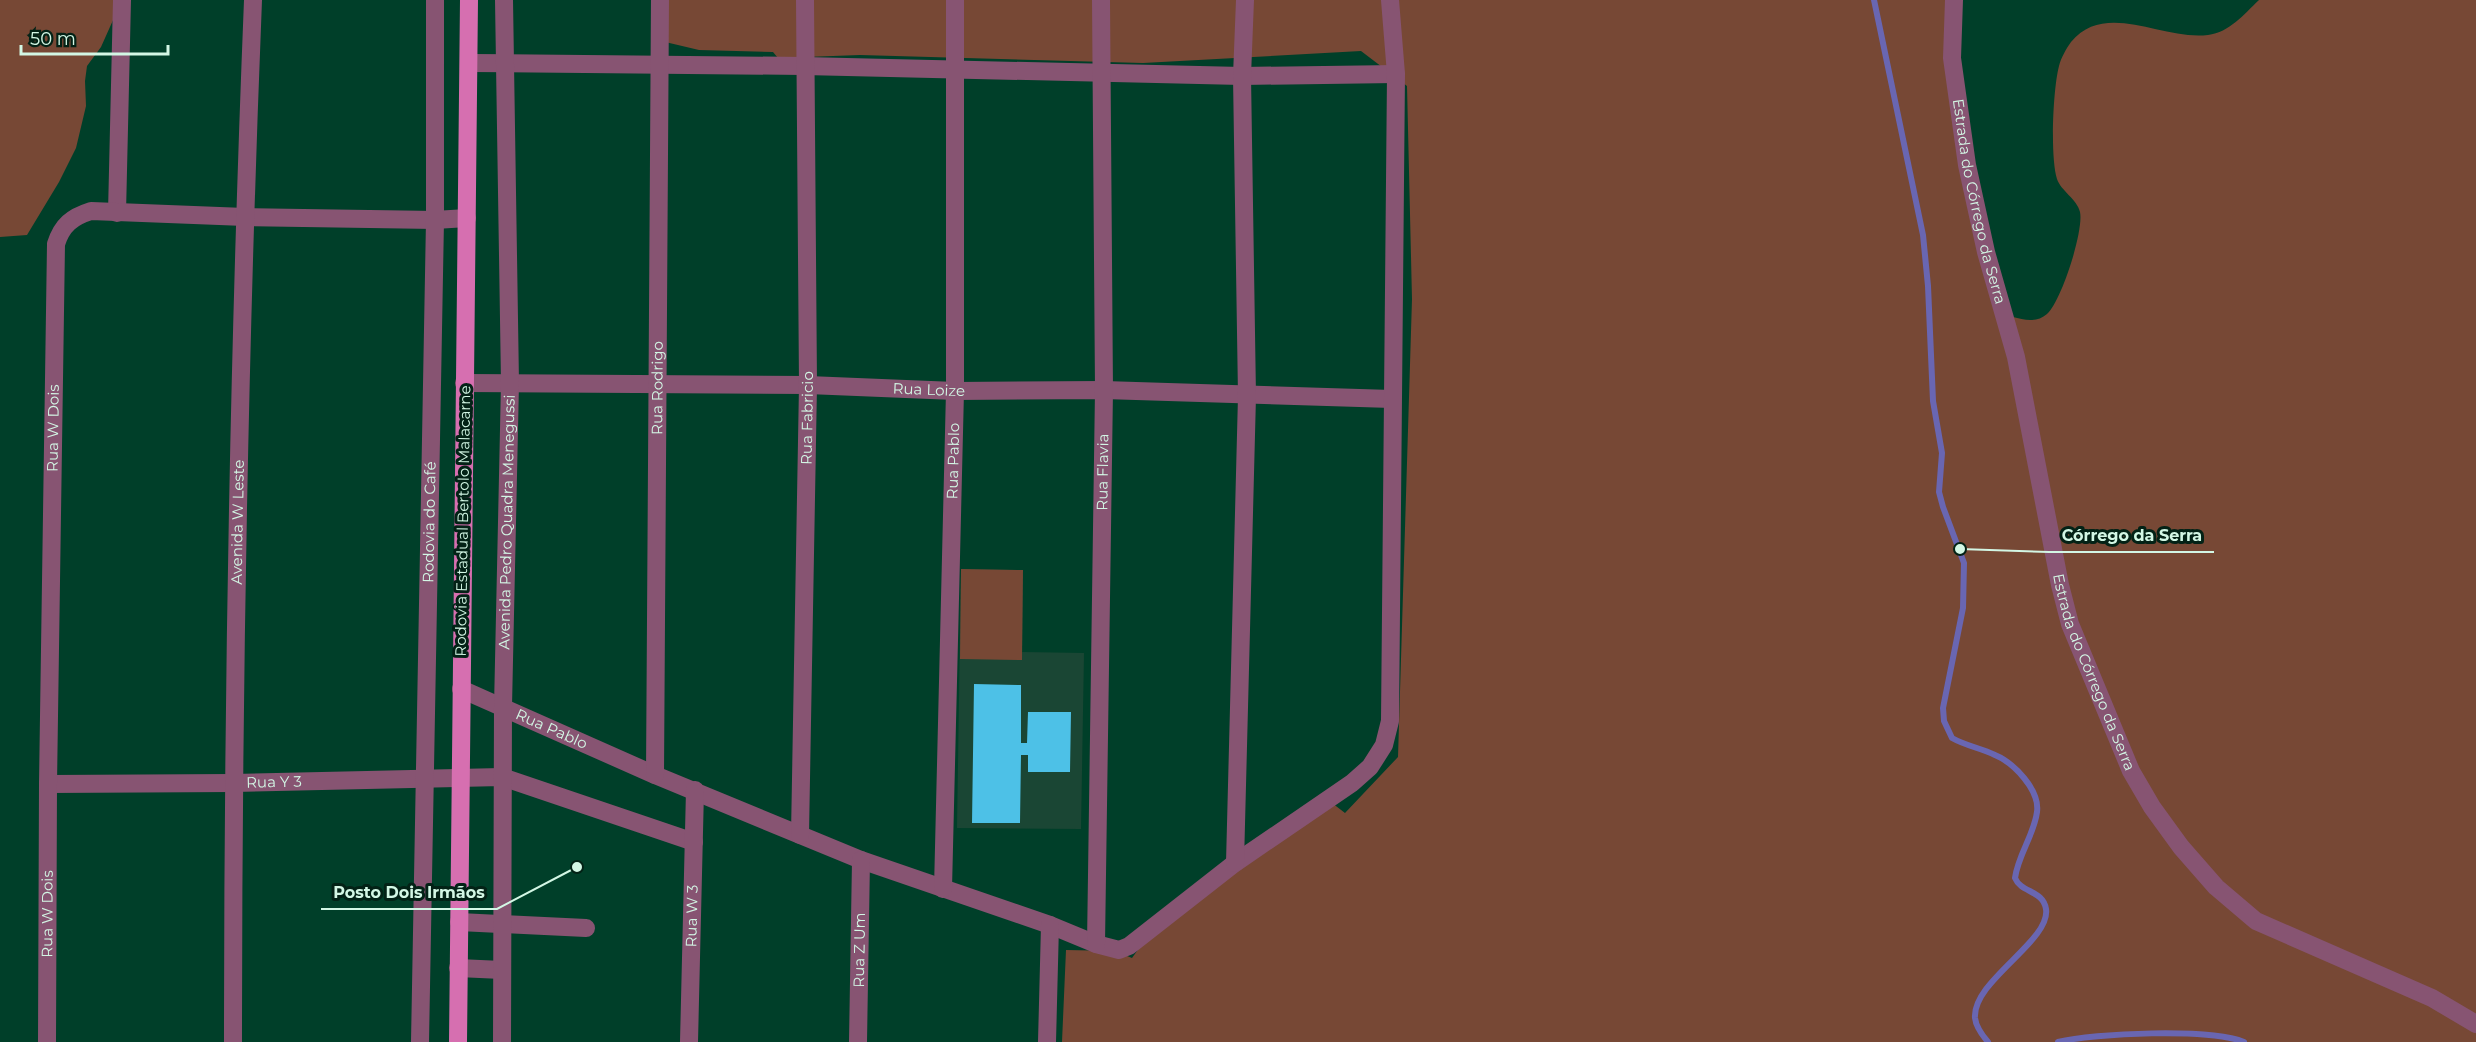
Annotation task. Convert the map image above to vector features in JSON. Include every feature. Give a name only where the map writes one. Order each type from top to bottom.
[{"type":"main road","name":"Rodovia Estadual Bertolo Malacarne","points":[[458,1042],[469,0]]},
{"type":"street","points":[[117,213],[122,0]]},
{"type":"street","name":"Avenida W Leste","points":[[233,1042],[233,783],[245,217],[254,0]]},
{"type":"street","name":"Rodovia do Café","points":[[420,1042],[435,220],[435,0]]},
{"type":"street","name":"Avenida Pedro Quadra Menegussi","points":[[502,1042],[502,777],[510,383],[504,0]]},
{"type":"street","name":"Rua Rodrigo","points":[[655,775],[660,0]]},
{"type":"street","name":"Rua Fabricio","points":[[800,835],[808,385],[805,0]]},
{"type":"street","name":"Rua Pablo","points":[[943,889],[955,391],[955,0]]},
{"type":"street","name":"Rua Flavia","points":[[1096,944],[1104,390],[1101,0]]},
{"type":"street","points":[[1235,863],[1247,396],[1242,75],[1245,0]]},
{"type":"street","name":"Rua Pablo","points":[[461,689],[655,775],[861,860],[1050,925],[1096,944],[1119,950],[1129,946],[1235,863],[1352,783],[1370,767],[1384,745],[1390,721],[1396,74],[1390,0]]},
{"type":"street","name":"Estrada do Córrego da Serra","points":[[1954,0],[1952,58],[1967,165],[1986,252],[2016,357],[2060,585],[2070,624],[2131,771],[2152,807],[2181,847],[2216,888],[2256,921],[2432,998],[2476,1024]]},
{"type":"street","points":[[469,63],[804,66],[1242,75],[1396,74]]},
{"type":"street","name":"Rua W Dois","points":[[47,1042],[48,784],[56,244],[67,222],[91,211],[245,217],[435,220],[467,218]]},
{"type":"street","name":"Rua Loize","points":[[464,383],[808,385],[955,391],[1104,390],[1392,399]]},
{"type":"street","points":[[502,777],[694,842]]},
{"type":"street","name":"Rua Y 3","points":[[48,784],[233,783],[502,777]]},
{"type":"street","name":"Rua W 3","points":[[689,1042],[695,790]]},
{"type":"street","name":"Rua Z Um","points":[[858,1042],[861,860]]},
{"type":"street","points":[[459,922],[503,922],[586,928]]},
{"type":"street","points":[[1047,1042],[1050,925]]},
{"type":"street","points":[[458,968],[502,969]]},
{"type":"shaded area","points":[[0,0],[122,0],[101,47],[87,66],[86,106],[76,148],[59,182],[27,235],[0,237]]},
{"type":"shaded area","points":[[661,0],[1952,0],[1964,173],[2013,317],[2030,320],[2043,317],[2053,307],[2065,281],[2078,234],[2080,212],[2057,179],[2053,123],[2055,90],[2060,63],[2071,42],[2085,30],[2101,24],[2118,23],[2173,33],[2208,35],[2230,27],[2259,0],[2476,0],[2476,1042],[1062,1042],[1066,950],[1115,951],[1132,958],[1167,909],[1332,803],[1345,813],[1398,757],[1412,299],[1407,86],[1361,51],[1143,63],[860,55],[778,58],[773,52],[699,50],[661,41]]},
{"type":"shaded area","points":[[961,569],[1023,570],[1022,652],[1084,653],[1081,829],[957,828]]},
{"type":"shaded area","points":[[961,569],[1023,570],[1022,660],[960,659]]},
{"type":"building","points":[[974,684],[1021,685],[1021,743],[1027,743],[1028,712],[1071,712],[1070,772],[1028,772],[1028,755],[1021,755],[1020,823],[972,823]]},
{"type":"waterway","points":[[1874,0],[1923,235],[1928,286],[1933,401],[1942,453],[1939,492],[1964,563],[1963,608],[1943,708],[1944,721],[1952,738],[1995,755],[2010,764],[2030,786],[2037,804],[2030,837],[2019,861],[2015,878],[2018,883],[2041,898],[2046,909],[2044,921],[2037,934],[1997,976],[1977,1004],[1975,1018],[1988,1042]]},
{"type":"waterway","points":[[2058,1042],[2097,1036],[2152,1033],[2206,1035],[2244,1042]]},
{"type":"place","name":"Córrego da Serra","points":[[1960,549]]},
{"type":"place","name":"Posto Dois Irmãos","points":[[577,867]]}]
